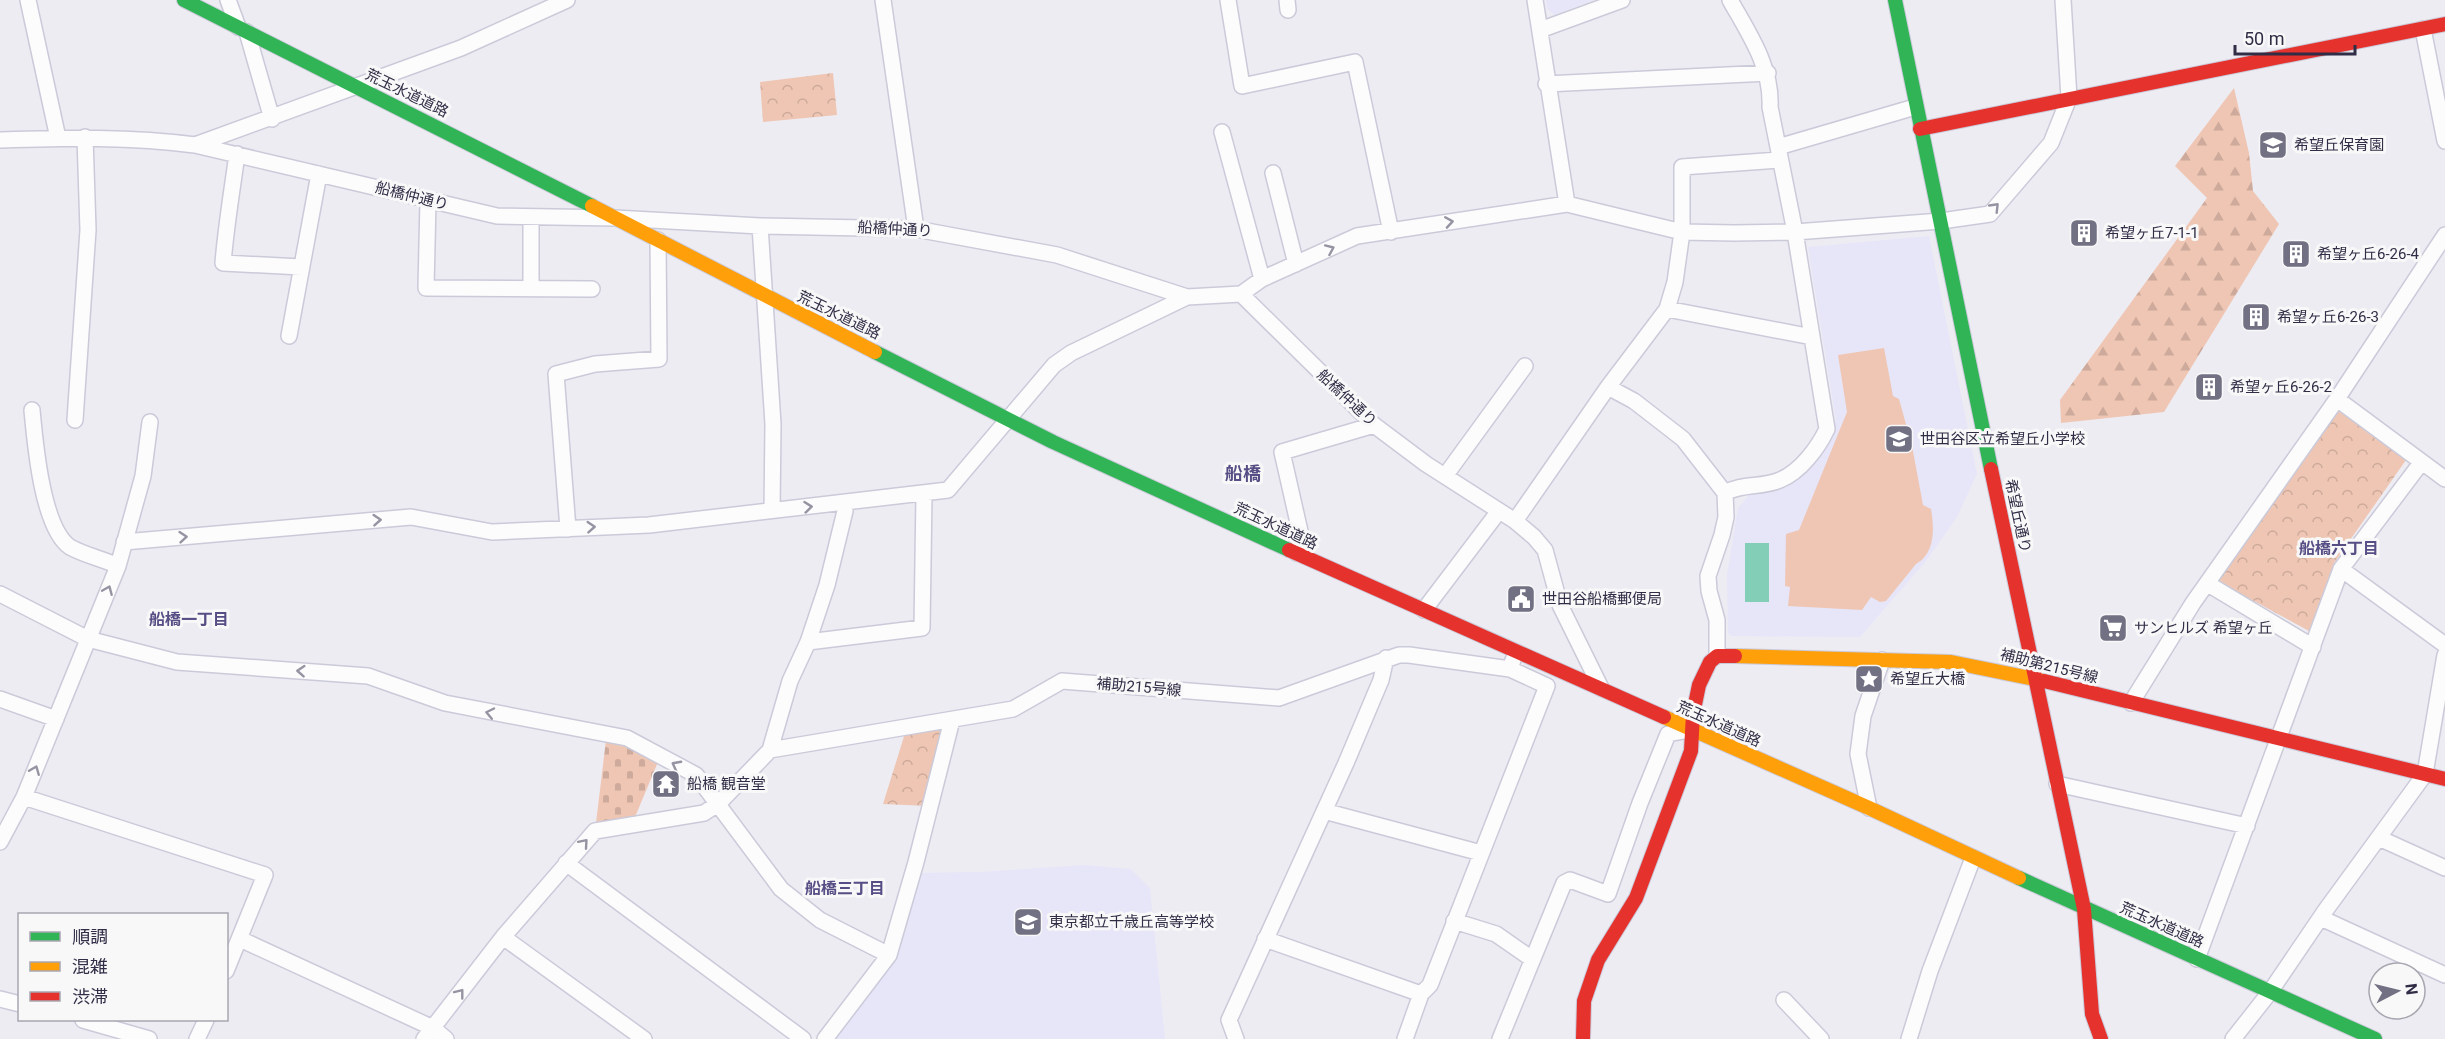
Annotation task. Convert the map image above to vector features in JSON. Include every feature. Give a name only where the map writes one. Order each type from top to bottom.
[{"type":"street","points":[[28,0],[58,138]]},
{"type":"street","name":"荒玉水道道路","points":[[184,0],[1053,442],[1297,554],[1601,688],[1689,730],[1869,808],[2084,909],[2375,1039]]},
{"type":"street","points":[[228,0],[243,30],[272,119]]},
{"type":"street","points":[[195,145],[358,88],[461,48],[567,0]]},
{"type":"street","points":[[883,0],[916,229]]},
{"type":"street","points":[[1228,0],[1242,86],[1355,62],[1391,232]]},
{"type":"street","points":[[1535,0],[1546,84],[1567,204]]},
{"type":"street","points":[[1540,30],[1622,0]]},
{"type":"street","points":[[1725,493],[1742,486],[1779,481],[1799,466],[1822,438],[1827,419],[1795,232],[1778,154],[1770,107],[1771,86],[1768,73],[1730,0]]},
{"type":"street","name":"希望丘通り","points":[[1895,0],[1915,107],[1941,221],[2084,909],[2092,1014],[2101,1039]]},
{"type":"street","points":[[1241,294],[1262,279],[1357,236],[1567,204],[1682,232],[1795,232],[1941,221],[1990,214],[2051,143],[2069,98],[2063,0]]},
{"type":"street","points":[[1920,129],[2445,24]]},
{"type":"street","points":[[2423,28],[2445,141]]},
{"type":"street","points":[[1546,84],[1768,73]]},
{"type":"street","points":[[1515,521],[1608,387],[1667,309],[1675,282],[1682,232],[1682,167],[1778,154],[1915,107]]},
{"type":"street","points":[[1222,132],[1262,279]]},
{"type":"street","points":[[75,420],[88,230],[86,137]]},
{"type":"street","name":"船橋仲通り","points":[[0,140],[86,137],[159,140],[195,145],[497,216],[615,218],[760,226],[916,229],[1032,249],[1187,297],[1241,294],[1374,424],[1445,476],[1515,521],[1545,550],[1560,605],[1601,688]]},
{"type":"street","points":[[237,154],[232,192],[228,203],[223,263],[301,267]]},
{"type":"street","points":[[1273,173],[1296,264]]},
{"type":"street","points":[[289,336],[319,174]]},
{"type":"street","points":[[428,201],[426,288],[592,289]]},
{"type":"street","points":[[531,217],[531,288]]},
{"type":"street","points":[[760,226],[773,424],[772,510]]},
{"type":"street","points":[[2132,703],[2208,584],[2337,399],[2445,235]]},
{"type":"street","points":[[568,530],[556,374],[595,364],[659,359],[658,240]]},
{"type":"street","points":[[124,542],[411,517],[492,532],[568,530],[684,521],[948,490],[1007,417],[1054,364],[1071,353],[1187,297]]},
{"type":"street","points":[[1667,309],[1812,337]]},
{"type":"street","points":[[1445,476],[1525,366]]},
{"type":"street","points":[[1583,1039],[1584,1001],[1598,960],[1636,898],[1691,751],[1689,730],[1708,663],[1717,656],[1717,620],[1709,591],[1708,576],[1726,517],[1725,493],[1683,440],[1634,401],[1608,387]]},
{"type":"street","points":[[2337,399],[2445,479]]},
{"type":"street","points":[[32,410],[37,462],[55,529],[70,546],[118,566]]},
{"type":"street","points":[[0,842],[24,797],[118,566],[143,476],[150,422]]},
{"type":"street","points":[[1297,554],[1302,540],[1282,452],[1374,424]]},
{"type":"street","points":[[2197,959],[2341,569],[2421,463]]},
{"type":"street","points":[[808,642],[922,628],[924,494]]},
{"type":"street","points":[[428,1033],[503,937],[595,831],[704,813],[719,803],[770,750],[790,681],[808,642],[827,585],[845,511],[844,503]]},
{"type":"street","points":[[1424,610],[1499,511]]},
{"type":"street","points":[[2341,569],[2445,645]]},
{"type":"street","points":[[2208,584],[2313,646]]},
{"type":"street","points":[[0,594],[88,639],[177,662],[368,676],[445,703],[627,738],[696,775],[781,889],[820,920],[889,955]]},
{"type":"street","points":[[1510,669],[1515,651]]},
{"type":"street","name":"補助215号線","points":[[770,750],[1013,709],[1062,681],[1279,698],[1386,658],[1409,655],[1510,669],[1547,686]]},
{"type":"street","points":[[2233,1039],[2270,992],[2425,774],[2445,655]]},
{"type":"street","name":"補助第215号線","points":[[1717,656],[1951,662],[2035,678],[2445,779]]},
{"type":"street","points":[[1236,1039],[1229,1020],[1324,811],[1380,680],[1386,658]]},
{"type":"street","points":[[1869,808],[1858,754],[1863,716],[1882,660]]},
{"type":"street","points":[[1405,1039],[1421,994],[1430,985],[1554,668]]},
{"type":"street","points":[[0,699],[56,719]]},
{"type":"street","points":[[825,1039],[889,955],[916,862],[952,720]]},
{"type":"street","points":[[1500,1039],[1564,883],[1570,880],[1608,894],[1640,803],[1668,734],[1689,730]]},
{"type":"street","points":[[2057,784],[2247,826]]},
{"type":"street","points":[[24,797],[265,875],[228,966]]},
{"type":"street","points":[[1324,811],[1481,853]]},
{"type":"street","points":[[2379,838],[2445,868]]},
{"type":"street","points":[[1909,1039],[1930,971],[1973,858]]},
{"type":"street","points":[[566,863],[803,1039]]},
{"type":"street","points":[[2321,918],[2445,975]]},
{"type":"street","points":[[1454,921],[1496,934],[1532,959]]},
{"type":"street","points":[[503,937],[644,1039]]},
{"type":"street","points":[[240,939],[428,1033],[446,1039]]},
{"type":"street","points":[[1265,939],[1421,994]]},
{"type":"street","points":[[0,999],[18,1004]]},
{"type":"street","points":[[1784,1000],[1821,1039]]},
{"type":"street","points":[[87,1021],[150,1039]]},
{"type":"street","points":[[197,1039],[206,1021]]},
{"type":"shaded area","points":[[1546,0],[1594,0],[1554,15],[1547,8]]},
{"type":"shaded area","name":"世田谷区立希望丘小学校","points":[[1929,236],[1977,474],[1957,517],[1926,561],[1860,637],[1731,636],[1728,633],[1727,575],[1738,508],[1751,493],[1785,488],[1819,459],[1836,420],[1808,247]]},
{"type":"shaded area","points":[[1745,543],[1769,543],[1769,602],[1745,602]]},
{"type":"shaded area","name":"東京都立千歳丘高等学校","points":[[1084,865],[1131,869],[1150,888],[1165,1039],[828,1039],[891,955],[916,873],[980,872]]},
{"type":"green space","points":[[833,73],[837,115],[763,122],[760,82]]},
{"type":"green space","points":[[2234,88],[2249,153],[2253,191],[2279,224],[2164,412],[2061,423],[2060,400],[2207,198],[2175,166]]},
{"type":"green space","points":[[1884,348],[1893,396],[1899,399],[1912,446],[1923,505],[1931,509],[1933,531],[1930,547],[1923,559],[1916,564],[1886,601],[1880,602],[1871,597],[1862,610],[1788,606],[1790,587],[1785,586],[1786,534],[1799,530],[1847,412],[1838,355]]},
{"type":"green space","points":[[2336,409],[2406,460],[2334,563],[2309,631],[2217,581]]},
{"type":"green space","points":[[950,722],[929,806],[883,804],[906,730]]},
{"type":"green space","points":[[606,740],[621,742],[658,762],[635,817],[596,823]]},
{"type":"traffic: fast","points":[[184,0],[592,206]]},
{"type":"traffic: fast","points":[[1895,0],[1991,469]]},
{"type":"traffic: fast","points":[[875,352],[1053,442],[1289,550]]},
{"type":"traffic: fast","points":[[2019,878],[2375,1039]]},
{"type":"traffic: slow","points":[[592,206],[875,352]]},
{"type":"traffic: slow","points":[[1735,656],[1951,662],[2044,681]]},
{"type":"traffic: slow","points":[[1664,717],[2019,878]]},
{"type":"traffic: jam","points":[[1920,129],[2445,24]]},
{"type":"traffic: jam","points":[[1991,469],[2084,909],[2092,1014],[2101,1039]]},
{"type":"traffic: jam","points":[[1289,550],[1664,717]]},
{"type":"traffic: jam","points":[[1583,1039],[1584,1001],[1598,960],[1636,898],[1691,751],[1693,714],[1699,685],[1710,662],[1717,656],[1735,656]]},
{"type":"traffic: jam","points":[[2044,681],[2445,779]]},
{"type":"place","name":"希望丘保育園","points":[[2273,145]]},
{"type":"place","name":"希望ヶ丘7-1-1","points":[[2084,233]]},
{"type":"place","name":"希望ヶ丘6-26-4","points":[[2296,254]]},
{"type":"place","name":"希望ヶ丘6-26-3","points":[[2256,317]]},
{"type":"place","name":"希望ヶ丘6-26-2","points":[[2209,387]]},
{"type":"place","name":"世田谷区立希望丘小学校","points":[[1899,439]]},
{"type":"place","name":"世田谷船橋郵便局","points":[[1521,599]]},
{"type":"place","name":"サンヒルズ 希望ヶ丘","points":[[2113,628]]},
{"type":"place","name":"希望丘大橋","points":[[1869,679]]},
{"type":"place","name":"船橋 観音堂","points":[[666,784]]},
{"type":"place","name":"東京都立千歳丘高等学校","points":[[1028,922]]},
{"type":"district","name":"船橋","points":[[1243,474]]},
{"type":"district","name":"船橋六丁目","points":[[2339,548]]},
{"type":"district","name":"船橋一丁目","points":[[189,619]]},
{"type":"district","name":"船橋三丁目","points":[[845,888]]}]
